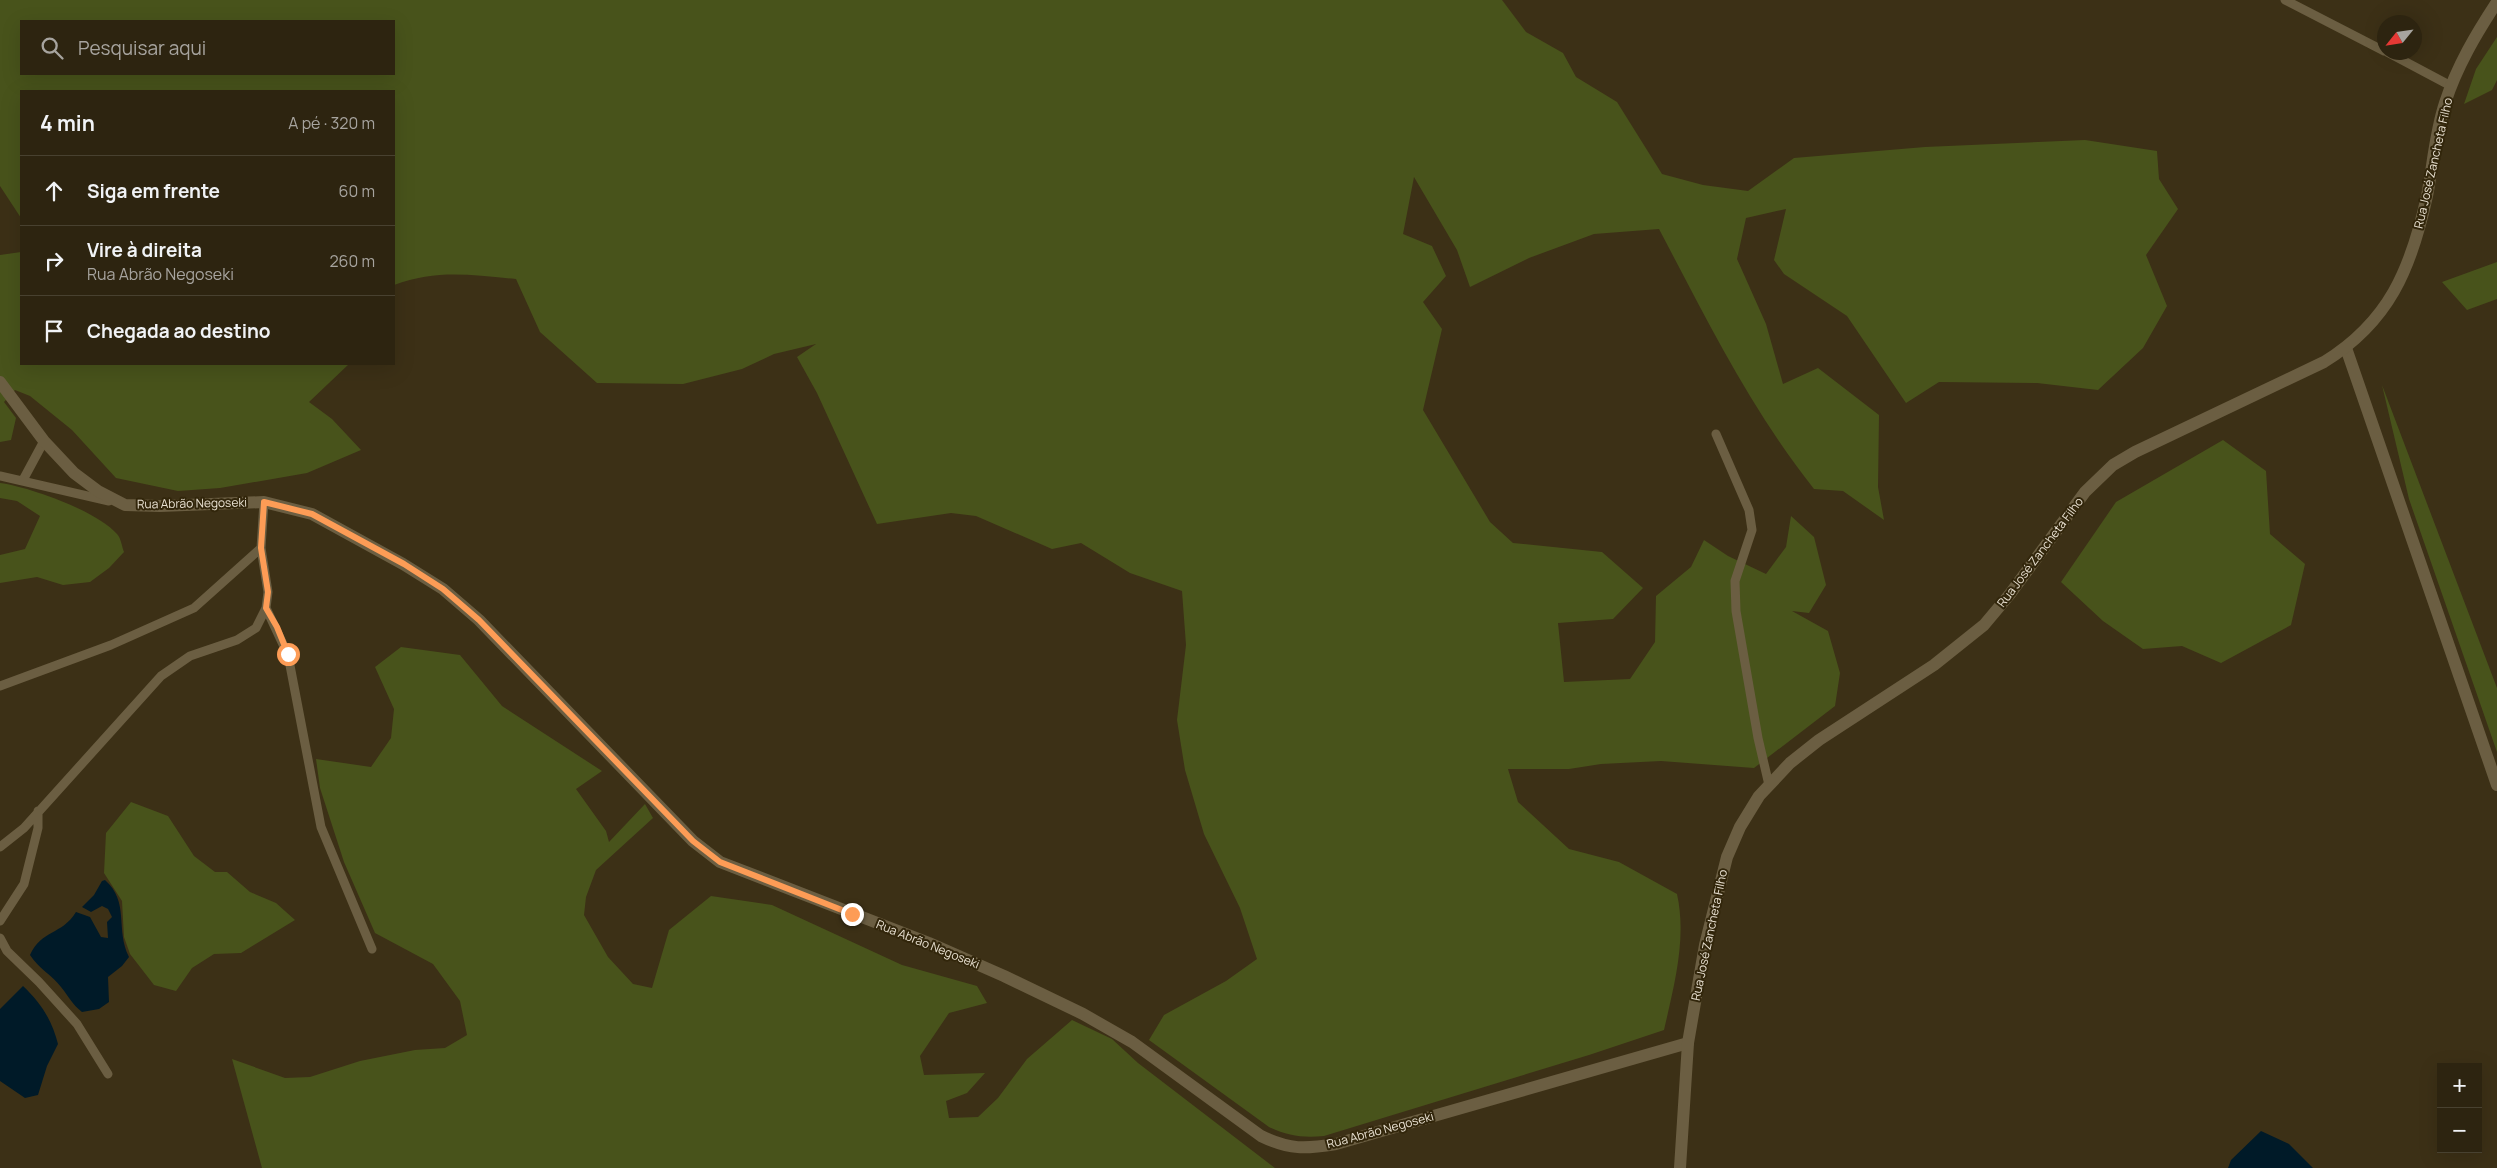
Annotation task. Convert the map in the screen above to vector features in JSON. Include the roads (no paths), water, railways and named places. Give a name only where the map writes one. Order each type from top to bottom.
[{"type":"street","name":"Rua José Zancheta Filho","points":[[1680,1168],[1688,1043],[1705,945],[1727,857],[1740,826],[1759,796],[1790,764],[1819,740],[1934,665],[1984,625],[2010,594],[2085,492],[2114,465],[2135,452],[2324,362],[2346,348],[2368,329],[2389,302],[2404,271],[2427,196],[2435,142],[2451,86],[2474,37],[2497,2]]},
{"type":"street","points":[[2346,348],[2497,785]]},
{"type":"street","name":"Rua Abrão Negoseki","points":[[0,382],[44,441],[74,473],[98,491],[125,504],[160,506],[264,502],[312,514],[404,564],[443,589],[479,620],[693,841],[720,862],[929,943],[1083,1014],[1132,1042],[1260,1136],[1282,1146],[1310,1148],[1336,1144],[1688,1043]]},
{"type":"lane","points":[[2284,0],[2377,47]]},
{"type":"lane","points":[[2401,60],[2451,86]]},
{"type":"lane","points":[[1716,434],[1748,510],[1752,530],[1735,581],[1736,612],[1758,738],[1769,785]]},
{"type":"lane","points":[[23,480],[44,441]]},
{"type":"lane","points":[[0,476],[125,504]]},
{"type":"lane","points":[[0,846],[24,828],[161,676],[190,656],[237,640],[256,628],[266,608],[268,592],[261,548],[264,502]]},
{"type":"lane","points":[[0,686],[111,645],[194,608],[261,548]]},
{"type":"lane","points":[[266,608],[277,627],[288,654],[321,827],[372,948]]},
{"type":"lane","points":[[0,921],[24,884],[38,828],[38,812]]},
{"type":"lane","points":[[0,938],[7,951],[39,982],[76,1024],[108,1074]]},
{"type":"water","points":[[105,880],[113,888],[117,897],[125,947],[129,957],[122,966],[108,977],[109,1002],[99,1009],[82,1012],[30,955],[40,941],[64,925],[76,912],[90,917],[101,937],[108,938],[107,922],[112,917],[108,909],[102,906],[91,912],[82,907],[94,895],[102,881]]},
{"type":"water","points":[[23,986],[45,1012],[53,1027],[58,1044],[47,1066],[38,1095],[25,1098],[0,1081],[0,1009]]},
{"type":"water","points":[[2261,1131],[2289,1144],[2313,1168],[2228,1168],[2231,1160]]}]
